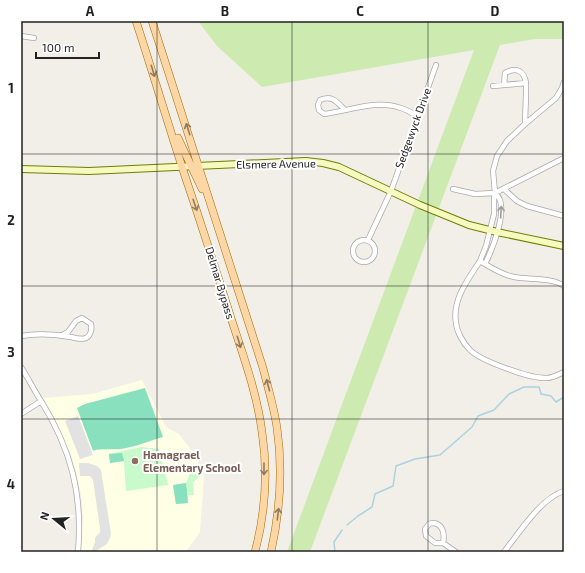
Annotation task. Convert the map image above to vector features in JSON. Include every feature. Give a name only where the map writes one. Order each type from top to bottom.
[{"type":"main road","name":"Delmar Bypass","points":[[136,21],[236,334],[260,421],[265,469],[263,503],[255,552]]},
{"type":"main road","name":"Delmar Bypass","points":[[152,21],[200,167],[263,368],[277,428],[280,486],[276,525],[271,552]]},
{"type":"main road","points":[[158,88],[181,146],[200,184],[226,252]]},
{"type":"main road","name":"Elsmere Avenue","points":[[21,169],[89,171],[183,168],[306,161],[323,163],[339,167],[452,219],[490,231],[564,246]]},
{"type":"street","points":[[21,36],[34,38]]},
{"type":"street","name":"Sedgewyck Drive","points":[[368,240],[391,191],[436,65]]},
{"type":"street","points":[[504,85],[505,73],[520,71],[523,73],[526,83],[524,124]]},
{"type":"street","points":[[564,82],[556,98],[524,124],[507,141],[497,156],[493,171],[495,193],[494,214],[490,231],[480,261],[466,283],[457,302],[456,322],[461,338],[470,350],[483,358],[531,376],[548,378],[564,372]]},
{"type":"street","points":[[493,86],[526,83]]},
{"type":"street","points":[[345,110],[332,99],[327,97],[320,100],[318,105],[319,110],[324,114],[367,106],[391,105],[402,108],[418,116]]},
{"type":"street","points":[[453,189],[475,194],[495,193],[564,158]]},
{"type":"street","points":[[504,189],[517,201],[527,206],[564,216]]},
{"type":"street","points":[[485,264],[492,249],[501,210],[499,196],[495,193]]},
{"type":"street","points":[[361,240],[368,240],[375,249],[374,256],[368,261],[361,262],[355,258],[353,248],[355,244],[361,240]]},
{"type":"street","points":[[480,261],[496,270],[514,277],[560,283],[564,286]]},
{"type":"street","points":[[21,336],[28,334],[62,335],[81,339],[86,338],[90,334],[92,327],[91,324],[82,318],[76,321],[68,332],[62,335]]},
{"type":"street","points":[[21,367],[57,427],[65,446],[75,480],[79,504],[80,525],[78,552]]},
{"type":"street","points":[[21,414],[41,401]]},
{"type":"street","points":[[504,552],[542,504],[553,495],[564,491]]},
{"type":"street","points":[[443,543],[444,534],[441,526],[436,523],[429,524],[425,529],[426,536],[435,543],[443,543],[456,552]]},
{"type":"shaded area","name":"Hamagrael Elementary School","points":[[142,380],[166,427],[179,434],[195,455],[204,477],[200,532],[186,552],[81,552],[83,519],[82,501],[77,475],[71,455],[50,409],[43,398],[92,394]]},
{"type":"shaded area","points":[[78,416],[93,455],[80,459],[65,421]]},
{"type":"shaded area","points":[[79,463],[88,463],[97,466],[101,470],[111,534],[107,544],[94,552],[92,550],[95,538],[100,532],[100,528],[93,480],[90,476],[80,476]]},
{"type":"green space","points":[[198,21],[564,21],[564,39],[535,39],[500,45],[310,552],[287,552],[474,50],[262,87],[217,46]]},
{"type":"green space","points":[[145,388],[163,437],[126,448],[93,451],[77,408],[85,404]]},
{"type":"green space","points":[[141,447],[159,449],[168,485],[126,491],[124,461],[110,463],[109,454]]},
{"type":"green space","points":[[122,453],[124,461],[110,463],[109,454]]},
{"type":"green space","points":[[191,472],[199,473],[199,477],[193,482],[194,495],[188,495],[188,503],[176,504],[173,485],[186,483]]},
{"type":"green space","points":[[186,483],[188,503],[176,504],[173,485]]},
{"type":"waterway","points":[[347,525],[372,507],[375,494],[393,486],[396,466],[415,459],[440,455],[472,427],[478,416],[494,410],[509,394],[524,387],[539,387],[541,394],[551,396],[556,402],[564,397]]},
{"type":"waterway","points":[[335,552],[334,542],[342,530]]},
{"type":"place","name":"Hamagrael Elementary School","points":[[135,461]]}]
